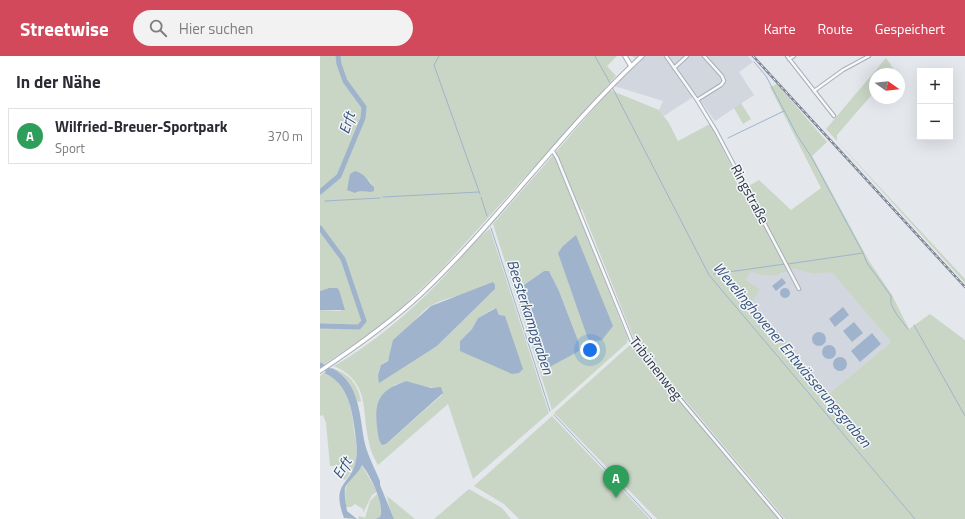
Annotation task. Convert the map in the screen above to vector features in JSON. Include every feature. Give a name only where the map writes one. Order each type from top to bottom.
[{"type":"street","points":[[624,56],[632,66]]},
{"type":"street","points":[[320,371],[375,333],[422,292],[458,255],[602,93],[642,56]]},
{"type":"street","name":"Ringstraße","points":[[666,56],[697,100],[716,131],[799,289]]},
{"type":"street","points":[[674,68],[687,56]]},
{"type":"street","points":[[697,100],[721,85],[724,81],[722,76],[704,56]]},
{"type":"street","points":[[787,56],[834,116]]},
{"type":"street","points":[[789,60],[794,56]]},
{"type":"street","points":[[814,91],[843,70],[869,56]]},
{"type":"street","name":"Tribünenweg","points":[[552,150],[557,158],[632,342],[781,519]]},
{"type":"shaded area","points":[[632,56],[748,56],[753,62],[739,72],[754,95],[715,121],[696,95],[664,116],[659,110],[663,101],[614,86],[640,62]]},
{"type":"shaded area","points":[[795,269],[813,274],[832,271],[891,342],[830,393],[752,302],[744,280],[751,271],[781,274]]},
{"type":"green space","points":[[320,56],[617,56],[607,66],[616,76],[440,271],[396,313],[365,337],[320,367],[320,310],[341,311],[329,288],[320,291]],"holes":[[[368,179],[373,186],[368,192],[361,190],[356,193]]]},
{"type":"green space","points":[[886,58],[893,68],[878,68]]},
{"type":"green space","points":[[869,78],[869,98],[837,135],[837,141],[965,279],[965,283],[826,129]]},
{"type":"green space","points":[[777,84],[827,142],[812,156],[869,261],[892,295],[909,329],[930,314],[965,340],[965,519],[785,519],[634,339],[582,209],[577,212],[628,339],[627,343],[552,410],[493,224],[610,90],[659,110],[669,123],[678,141],[710,124],[743,189],[759,180],[791,210],[821,188],[770,87]],"holes":[[[795,269],[813,274],[832,272],[891,342],[830,393],[752,302],[760,289],[745,280],[751,271],[762,275],[772,275]],[[544,271],[549,271],[559,291],[579,343],[579,350],[546,369],[518,289]]]},
{"type":"green space","points":[[741,103],[751,119],[743,124],[734,108]]},
{"type":"green space","points":[[490,229],[549,413],[473,479],[448,404],[378,465],[372,454],[359,389],[354,380],[334,366],[376,338],[415,306]],"holes":[[[495,289],[437,346],[417,358],[381,365],[387,361],[407,331],[425,310],[439,302],[463,295]],[[495,308],[499,315],[460,341],[472,329],[478,318]],[[406,381],[426,387],[438,388],[442,395],[386,444],[382,445],[394,385]]]},
{"type":"green space","points":[[631,344],[779,519],[657,519],[554,413]]},
{"type":"green space","points":[[332,368],[348,376],[352,380],[358,389],[361,401],[358,402],[345,378]]},
{"type":"green space","points":[[324,373],[332,377],[344,390],[352,414],[357,455],[353,468],[345,480],[341,478],[343,470],[348,465],[330,466],[326,423],[323,415],[320,416],[320,376]]},
{"type":"green space","points":[[552,416],[650,519],[519,519],[504,504],[474,486]]},
{"type":"green space","points":[[362,465],[377,492],[372,495],[363,513],[363,509],[355,504],[351,507],[346,507],[345,495],[347,485]]},
{"type":"green space","points":[[469,489],[502,508],[511,519],[434,519]]},
{"type":"green space","points":[[378,493],[381,509],[380,517],[375,519],[358,519],[359,516],[365,518],[370,501]]},
{"type":"green space","points":[[387,496],[415,519],[394,519]]},
{"type":"water","points":[[355,171],[362,174],[366,178],[374,187],[374,191],[360,191],[355,193],[347,190],[350,174]]},
{"type":"water","points":[[576,235],[613,326],[602,340],[595,341],[588,339],[558,253],[563,246]]},
{"type":"water","points":[[544,271],[549,271],[559,291],[579,343],[579,351],[546,369],[518,289]]},
{"type":"water","points":[[782,278],[786,283],[776,291],[772,286]]},
{"type":"water","points":[[493,282],[495,289],[437,346],[379,383],[378,376],[381,365],[388,361],[393,340],[431,306]]},
{"type":"water","points":[[329,288],[337,288],[339,290],[345,310],[320,310],[320,291]]},
{"type":"water","points":[[783,288],[787,288],[789,289],[789,297],[783,298],[780,295],[780,291]]},
{"type":"water","points":[[843,307],[849,315],[835,327],[829,319]]},
{"type":"water","points":[[496,308],[499,315],[505,316],[523,369],[519,373],[512,374],[460,351],[460,341],[472,329],[478,318]]},
{"type":"water","points":[[854,322],[863,333],[852,342],[843,331]]},
{"type":"water","points":[[816,332],[822,332],[826,336],[826,342],[822,346],[816,346],[812,342],[812,336]]},
{"type":"water","points":[[872,333],[881,344],[860,362],[851,351]]},
{"type":"water","points":[[826,345],[832,345],[836,349],[836,355],[832,359],[826,359],[822,355],[822,349]]},
{"type":"water","points":[[837,357],[843,357],[847,361],[847,367],[843,371],[837,371],[833,367],[833,361]]},
{"type":"water","points":[[332,368],[349,383],[354,392],[360,412],[366,449],[394,519],[375,519],[380,517],[381,511],[379,497],[373,482],[362,465],[345,488],[347,511],[357,519],[344,518],[339,497],[343,485],[354,468],[357,456],[357,446],[352,414],[344,390],[332,377],[324,373]]},
{"type":"water","points":[[406,381],[431,388],[441,387],[443,393],[386,444],[382,445],[379,439],[376,418],[378,403],[385,392],[390,388]]},
{"type":"waterway","name":"Erft","points":[[320,192],[339,176],[363,118],[364,107],[345,81],[338,56]]},
{"type":"waterway","name":"Beesterkampgraben","points":[[439,56],[434,65],[480,194]]},
{"type":"waterway","name":"Wevelinghovener Entwässerungsgraben","points":[[595,56],[610,83]]},
{"type":"waterway","points":[[754,62],[766,76],[863,253]]},
{"type":"waterway","name":"Wevelinghovener Entwässerungsgraben","points":[[612,87],[709,275],[915,519]]},
{"type":"waterway","points":[[728,138],[784,111]]},
{"type":"waterway","points":[[383,197],[479,192]]},
{"type":"waterway","name":"Beesterkampgraben","points":[[481,197],[487,216]]},
{"type":"waterway","points":[[325,201],[380,198]]},
{"type":"waterway","name":"Erft","points":[[320,228],[343,259],[364,321],[359,327],[320,326]]},
{"type":"waterway","name":"Beesterkampgraben","points":[[491,228],[550,411]]},
{"type":"waterway","points":[[788,264],[863,253],[867,263],[891,296],[891,304],[897,315],[908,329]]},
{"type":"waterway","points":[[714,274],[785,264]]},
{"type":"waterway","points":[[914,325],[965,416]]},
{"type":"waterway","points":[[635,342],[783,519]]},
{"type":"waterway","name":"Erft","points":[[320,365],[333,373]]},
{"type":"waterway","name":"Beesterkampgraben","points":[[554,415],[652,519]]},
{"type":"railway","points":[[753,56],[965,287]]},
{"type":"place","name":"Wilfried-Breuer-Sportpark","points":[[616,498]]}]
